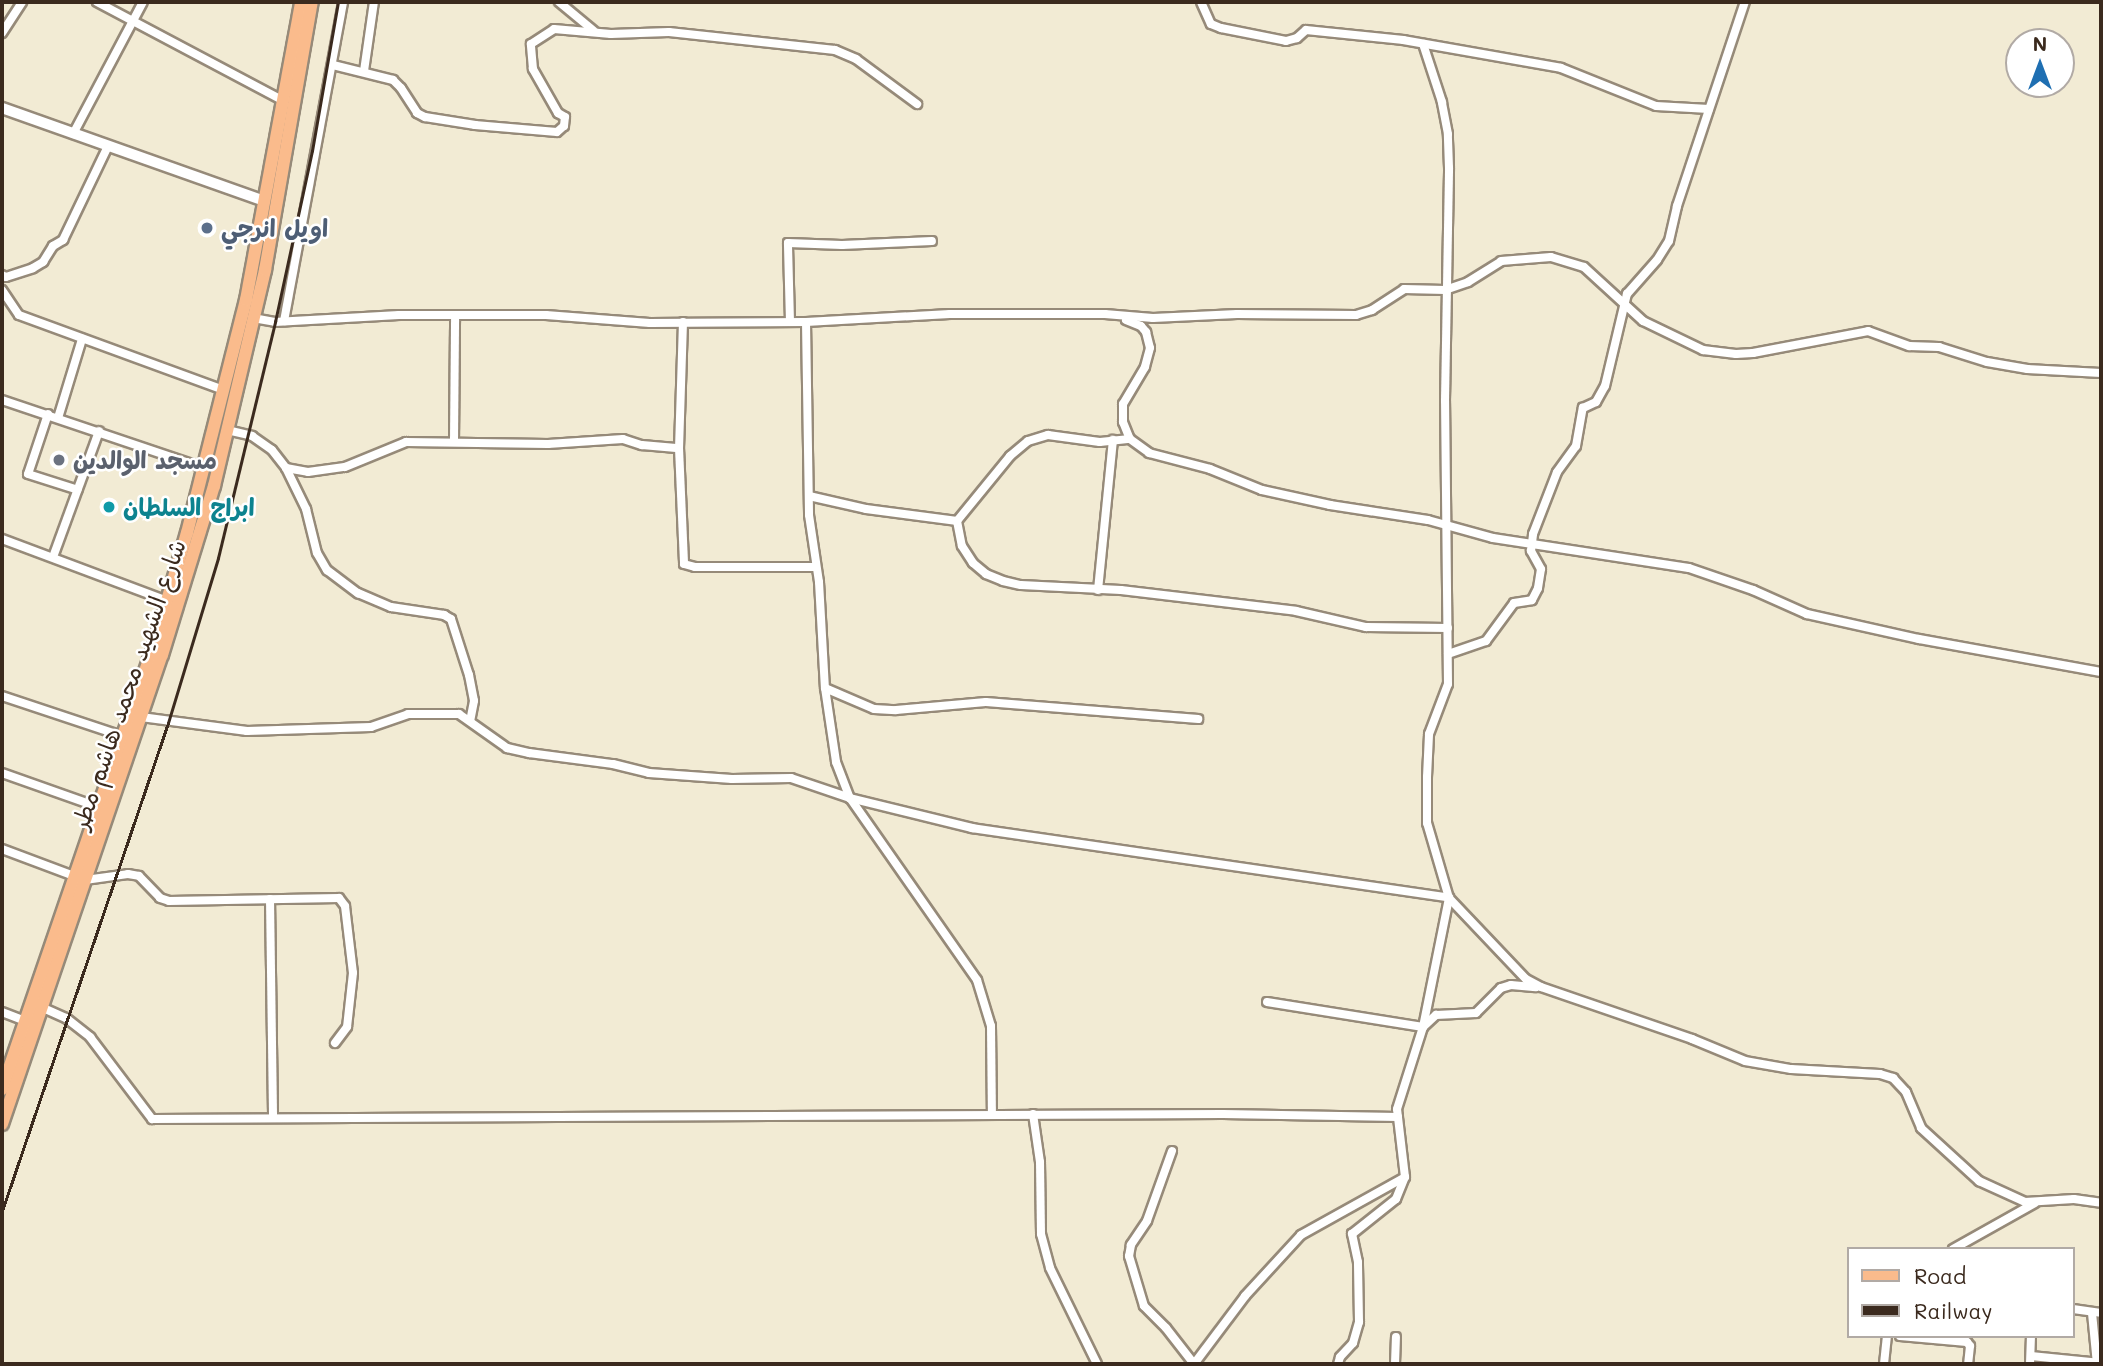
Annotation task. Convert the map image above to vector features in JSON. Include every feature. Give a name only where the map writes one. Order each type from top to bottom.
[{"type":"main road","name":"شارع الشهيد محمد هاشم مطر","points":[[5,1086],[41,1007],[98,807],[168,601],[246,300],[301,2]]},
{"type":"main road","name":"شارع الشهيد محمد هاشم مطر","points":[[2,1124],[5,1086],[25,1021],[141,717],[201,533],[253,318],[312,2]]},
{"type":"street","points":[[2,33],[22,2]]},
{"type":"street","points":[[97,2],[284,101]]},
{"type":"street","points":[[73,134],[144,2]]},
{"type":"street","points":[[284,321],[343,2]]},
{"type":"street","points":[[364,71],[374,2]]},
{"type":"street","points":[[559,2],[594,31]]},
{"type":"street","points":[[1201,2],[1211,24],[1286,41],[1297,38],[1306,30],[1423,44],[1561,68],[1656,106],[1709,109]]},
{"type":"street","points":[[1448,654],[1486,641],[1514,603],[1532,600],[1538,588],[1541,569],[1530,544],[1557,472],[1576,446],[1583,408],[1596,402],[1605,386],[1625,304],[1633,285],[1657,260],[1669,241],[1677,206],[1745,2]]},
{"type":"street","points":[[333,65],[393,80],[417,113],[425,117],[475,125],[557,132],[564,126],[565,117],[558,113],[533,69],[531,44],[554,29],[611,34],[670,32],[820,47],[856,59],[917,104]]},
{"type":"street","points":[[1423,44],[1442,102],[1448,134],[1445,290],[1449,526],[1448,684],[1428,744],[1427,823],[1449,898],[1526,979],[1541,987],[1692,1039],[1745,1061],[1791,1069],[1880,1074],[1893,1078],[1906,1092],[1921,1128],[1979,1181],[2025,1202],[2074,1199],[2101,1203]]},
{"type":"street","points":[[2,108],[264,201]]},
{"type":"street","points":[[2,275],[6,277],[33,268],[43,262],[53,246],[62,240],[108,146]]},
{"type":"street","points":[[790,322],[788,243],[842,245],[932,241]]},
{"type":"street","points":[[253,318],[284,321],[455,314],[546,315],[599,321],[806,322],[950,314],[1105,314],[1153,318],[1237,314],[1356,315],[1372,310],[1404,289],[1445,290],[1468,282],[1501,261],[1551,257],[1584,267],[1643,321],[1670,336],[1714,351],[1753,353],[1868,331],[1909,346],[1939,347],[1987,362],[2027,369],[2101,373]]},
{"type":"street","points":[[2,290],[19,315],[223,390]]},
{"type":"street","points":[[454,441],[455,314]]},
{"type":"street","points":[[1105,314],[1140,326],[1149,339],[1150,348],[1145,367],[1123,404],[1123,422],[1130,439],[1149,453],[1210,469],[1262,490],[1330,505],[1385,511],[1530,544],[1689,568],[1753,590],[1807,614],[1919,639],[2101,671]]},
{"type":"street","points":[[683,322],[679,448],[684,564],[695,567],[815,566]]},
{"type":"street","points":[[806,322],[808,496],[825,688],[836,762],[850,798],[977,980],[991,1026],[992,1115]]},
{"type":"street","points":[[58,418],[82,338]]},
{"type":"street","points":[[2,400],[204,468]]},
{"type":"street","points":[[48,414],[28,474],[78,490]]},
{"type":"street","points":[[227,430],[253,436],[272,450],[286,468],[306,509],[317,553],[327,570],[358,593],[391,607],[444,615],[451,620],[470,675],[474,701],[470,721]]},
{"type":"street","points":[[54,557],[99,431]]},
{"type":"street","points":[[957,521],[1010,456],[1028,441],[1048,435],[1100,442],[1130,439]]},
{"type":"street","points":[[286,468],[308,472],[333,469],[405,442],[548,444],[623,439],[642,445],[679,448]]},
{"type":"street","points":[[1098,590],[1113,440]]},
{"type":"street","points":[[808,496],[866,509],[957,521]]},
{"type":"street","points":[[957,521],[962,546],[973,563],[986,574],[1021,585],[1098,590],[1296,611],[1366,627],[1448,628]]},
{"type":"street","points":[[2,539],[168,601]]},
{"type":"street","points":[[825,688],[874,709],[896,710],[998,702],[1198,719]]},
{"type":"street","points":[[2,696],[122,736]]},
{"type":"street","points":[[141,717],[247,731],[371,727],[408,714],[459,714],[507,748],[529,753],[613,764],[649,772],[732,779],[791,778],[850,798],[972,828],[1449,898]]},
{"type":"street","points":[[2,773],[98,807]]},
{"type":"street","points":[[2,849],[79,878],[128,874],[139,876],[160,898],[169,901],[339,898],[345,906],[353,973],[351,1008],[346,1027],[335,1043]]},
{"type":"street","points":[[1338,1364],[1340,1357],[1353,1343],[1359,1322],[1358,1262],[1352,1234],[1396,1199],[1405,1177],[1397,1109],[1423,1027],[1449,898]]},
{"type":"street","points":[[271,899],[273,1118]]},
{"type":"street","points":[[1423,1027],[1436,1015],[1476,1013],[1501,988],[1511,985],[1541,987]]},
{"type":"street","points":[[1267,1002],[1423,1027]]},
{"type":"street","points":[[41,1007],[66,1018],[90,1037],[152,1119],[1033,1114],[1398,1118]]},
{"type":"street","points":[[2,1012],[25,1021]]},
{"type":"street","points":[[1033,1114],[1040,1162],[1041,1234],[1050,1268],[1097,1364]]},
{"type":"street","points":[[1172,1151],[1147,1221],[1131,1244],[1129,1256],[1145,1309],[1163,1325],[1194,1364],[1245,1296],[1301,1235],[1405,1177]]},
{"type":"street","points":[[1957,1247],[2038,1201]]},
{"type":"street","points":[[2031,1338],[2030,1360],[2099,1363],[2096,1313],[2075,1309]]},
{"type":"street","points":[[1395,1364],[1396,1337]]},
{"type":"street","points":[[1884,1364],[1886,1338]]},
{"type":"street","points":[[1922,1338],[1967,1342],[1970,1346],[1968,1364]]},
{"type":"railway","points":[[2,1211],[168,723],[218,558],[275,322],[312,151],[338,2]]},
{"type":"place","name":"اويل انرجي","points":[[207,228]]},
{"type":"place","name":"مسجد الوالدين","points":[[59,460]]},
{"type":"place","name":"ابراج السلطان","points":[[109,507]]}]
